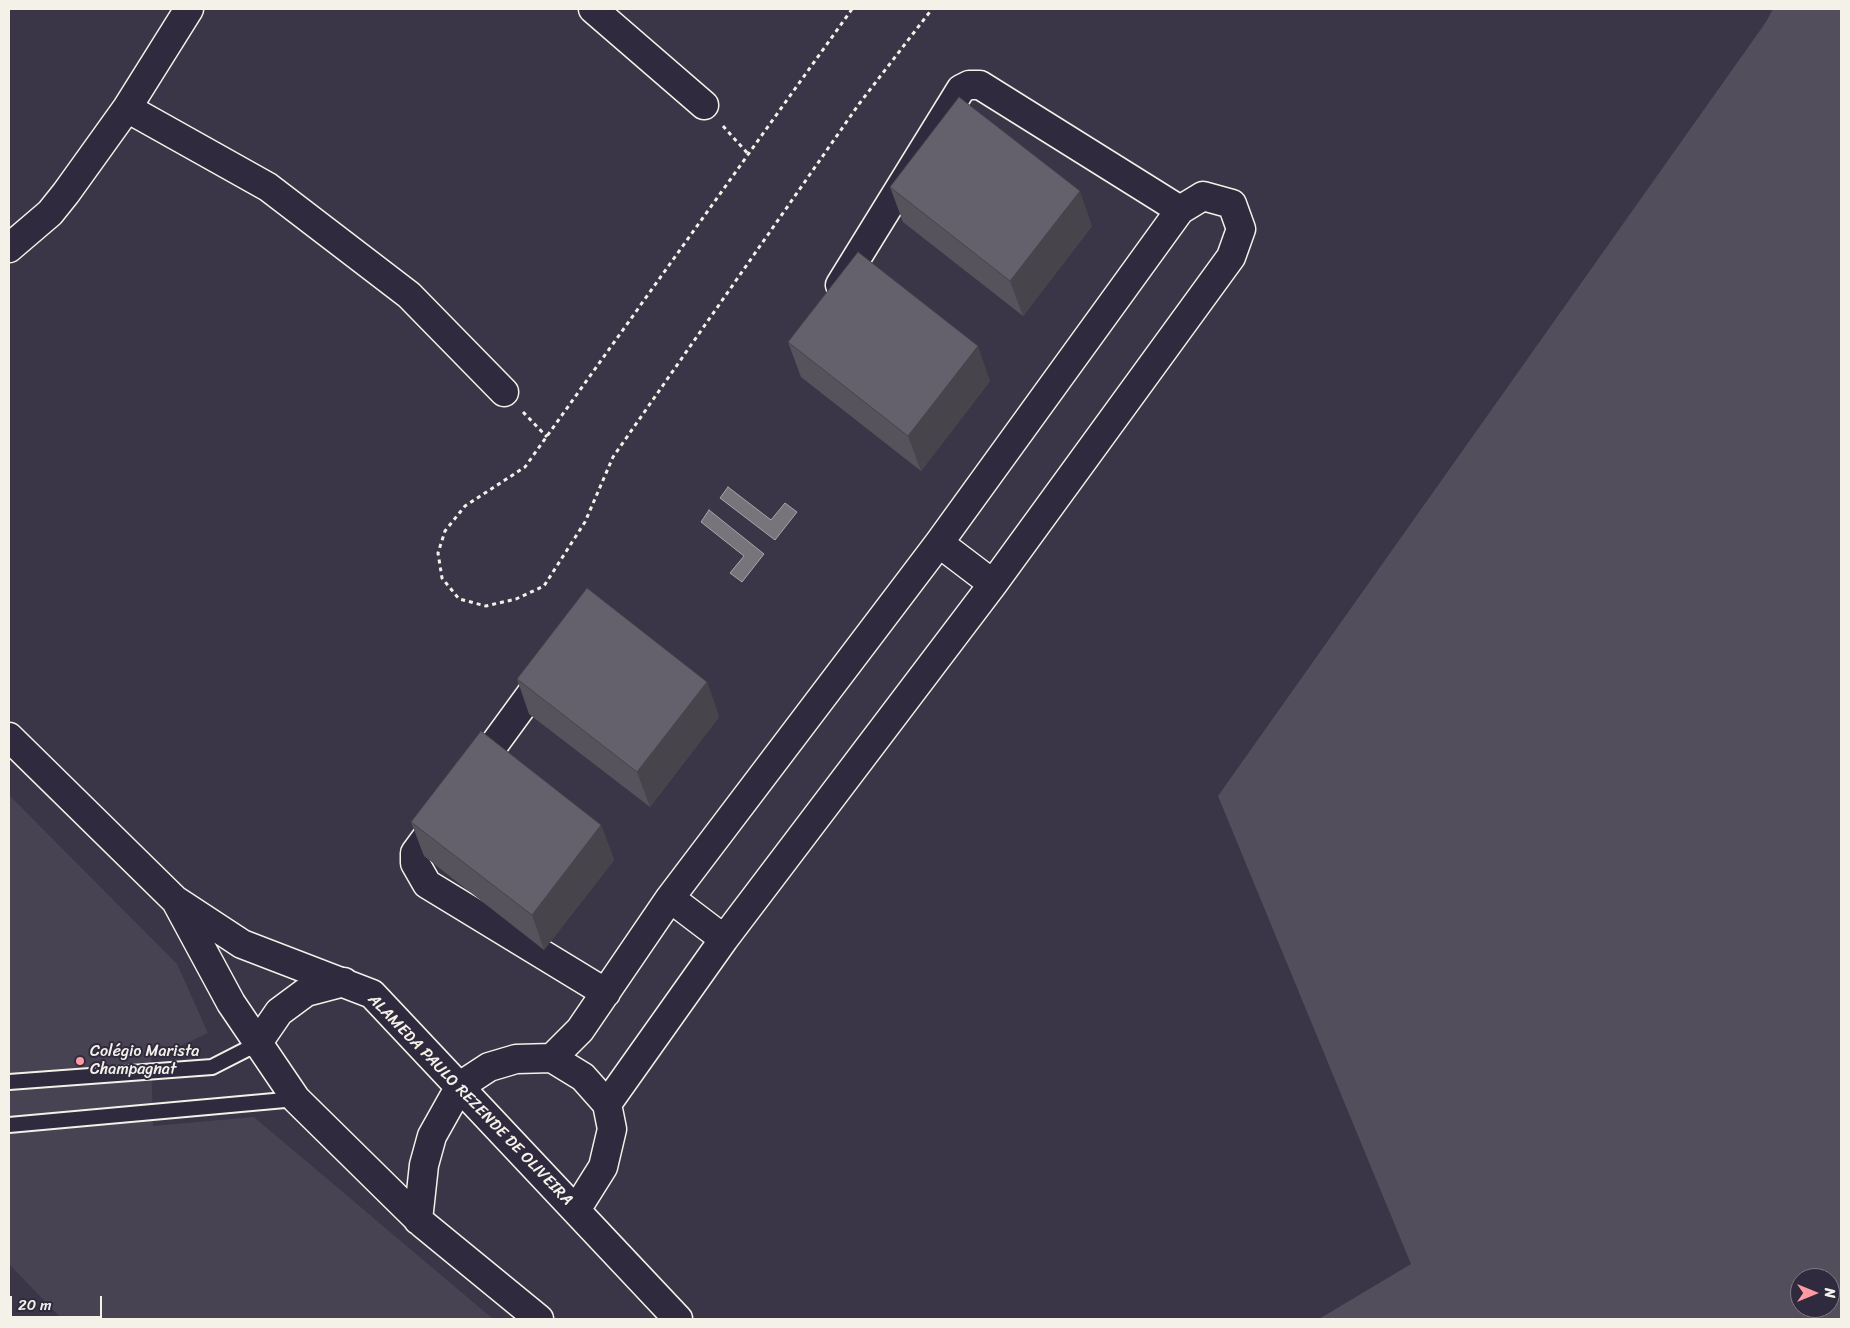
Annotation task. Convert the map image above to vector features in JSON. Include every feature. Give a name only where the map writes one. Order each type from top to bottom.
[{"type":"street","points":[[9,248],[50,213],[126,108],[189,9]]},
{"type":"street","points":[[593,9],[704,105]]},
{"type":"street","points":[[824,309],[961,89],[969,85],[980,85],[1180,210]]},
{"type":"street","points":[[126,108],[268,187],[409,295],[504,392]]},
{"type":"street","points":[[552,1058],[580,1030],[670,898],[939,543],[1180,210],[1202,196],[1232,204],[1241,229],[1231,257],[993,584],[724,939],[607,1104]]},
{"type":"street","points":[[939,543],[993,584]]},
{"type":"street","points":[[562,652],[415,853],[415,863],[426,884],[606,993]]},
{"type":"street","name":"ALAMEDA PAULO REZENDE DE OLIVEIRA","points":[[9,736],[175,900],[242,944],[372,994],[678,1319]]},
{"type":"street","points":[[670,898],[724,939]]},
{"type":"street","name":"ALAMEDA PAULO REZENDE DE OLIVEIRA","points":[[175,900],[231,1002],[257,1044],[296,1099],[418,1220],[539,1319]]},
{"type":"street","points":[[257,1044],[279,1012],[306,992],[344,982]]},
{"type":"street","points":[[418,1220],[424,1165],[432,1136],[460,1086],[489,1067],[516,1060],[552,1058],[584,1077],[607,1104],[612,1129],[602,1167],[576,1210]]},
{"type":"lane","points":[[9,1082],[212,1067],[257,1044]]},
{"type":"lane","points":[[9,1125],[296,1099]]},
{"type":"path","points":[[852,9],[525,467],[465,506],[445,531],[438,553],[442,578],[459,599],[486,606],[516,599],[544,586],[565,557],[585,522],[613,457],[859,104],[932,9]]},
{"type":"path","points":[[704,105],[749,155]]},
{"type":"shaded area","points":[[1773,9],[1841,9],[1841,1319],[1319,1319],[1411,1264],[1218,796],[1766,22]]},
{"type":"shaded area","points":[[728,487],[771,520],[785,503],[797,512],[775,540],[720,498]]},
{"type":"shaded area","points":[[709,510],[764,554],[742,582],[730,573],[744,556],[701,522]]},
{"type":"shaded area","name":"Colégio Marista Champagnat","points":[[9,795],[177,964],[208,1033],[178,1047],[151,1050],[153,1126],[254,1117],[493,1319],[62,1319],[9,1264]]},
{"type":"building","points":[[959,97],[1080,191],[1010,281],[890,187]]},
{"type":"building","points":[[858,252],[978,346],[908,436],[788,342]]},
{"type":"building","points":[[587,588],[707,682],[637,772],[517,679]]},
{"type":"building","points":[[481,731],[601,825],[532,915],[411,822]]},
{"type":"place","name":"Colégio Marista Champagnat","points":[[80,1061]]}]
